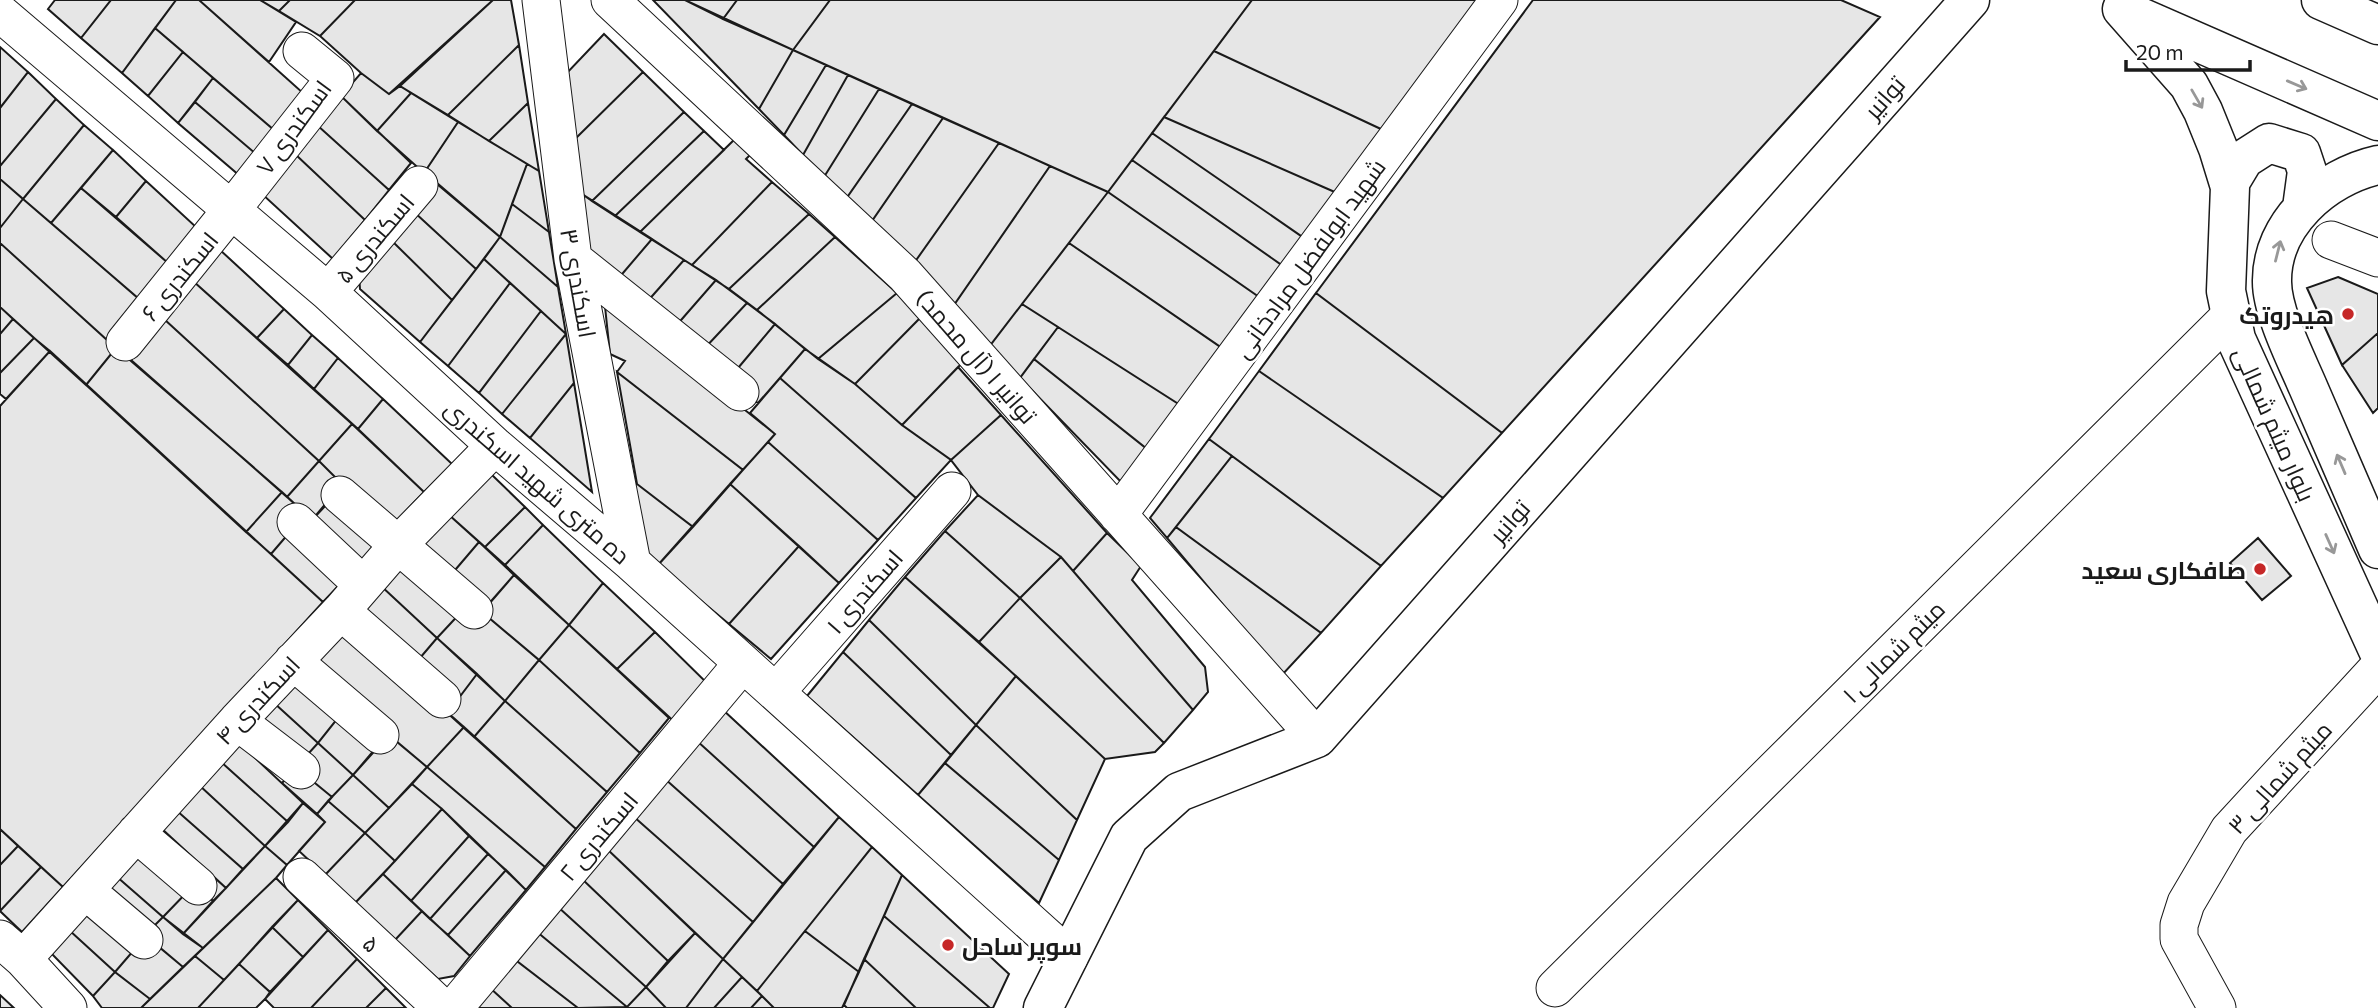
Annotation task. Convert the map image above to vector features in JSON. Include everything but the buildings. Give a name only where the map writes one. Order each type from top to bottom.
[{"type":"main road","name":"توانیر","points":[[1043,1008],[1129,837],[1179,792],[1317,738],[1970,0]]},
{"type":"main road","points":[[2321,0],[2378,25]]},
{"type":"main road","points":[[2111,5],[2378,121]]},
{"type":"main road","name":"بلوار میثم شمالی","points":[[2111,5],[2189,86],[2203,111],[2229,184],[2226,291],[2236,339],[2378,650]]},
{"type":"main road","points":[[2229,184],[2244,159],[2269,142],[2301,153],[2307,171],[2302,208]]},
{"type":"main road","name":"بلوار میثم شمالی","points":[[2378,165],[2362,169],[2313,197],[2302,208],[2278,244],[2272,283],[2282,327],[2378,549]]},
{"type":"street","name":"اسکندری ۳","points":[[541,0],[573,259],[632,563]]},
{"type":"street","name":"توانیر ۱ (آل محمد)","points":[[610,0],[905,275],[1317,738]]},
{"type":"street","name":"شهید ابولفضل مرادخانی","points":[[1118,515],[1499,0]]},
{"type":"street","name":"ده متری شهید اسکندری","points":[[0,13],[328,292],[495,446],[632,563],[1069,957]]},
{"type":"street","name":"اسکندری ۷","points":[[232,209],[335,78],[302,51]]},
{"type":"street","name":"اسکندری ۵","points":[[328,292],[419,185]]},
{"type":"street","name":"اسکندری ۶","points":[[125,342],[232,209]]},
{"type":"street","points":[[2331,240],[2378,258]]},
{"type":"street","points":[[573,259],[740,393]]},
{"type":"street","name":"میثم شمالی ۱","points":[[1555,988],[2231,315]]},
{"type":"street","name":"اسکندری ۴","points":[[12,949],[86,890],[399,544],[495,446]]},
{"type":"street","name":"اسکندری ۱","points":[[776,692],[952,491]]},
{"type":"street","points":[[340,495],[474,610]]},
{"type":"street","points":[[296,522],[352,598],[442,699]]},
{"type":"street","points":[[293,661],[380,735]]},
{"type":"street","name":"اسکندری ۲","points":[[454,1008],[742,664]]},
{"type":"street","name":"میثم شمالی ۳","points":[[2217,1008],[2179,939],[2179,925],[2186,903],[2229,830],[2378,668]]},
{"type":"street","points":[[237,720],[301,770]]},
{"type":"street","points":[[136,834],[198,886]]},
{"type":"street","name":"۵","points":[[302,877],[442,1008]]},
{"type":"street","points":[[86,890],[145,940]]},
{"type":"street","points":[[12,949],[68,1008]]},
{"type":"place","name":"هیدروتک","points":[[2348,314]]},
{"type":"place","name":"صافکاری سعید","points":[[2260,569]]},
{"type":"place","name":"سوپر ساحل","points":[[948,945]]}]
